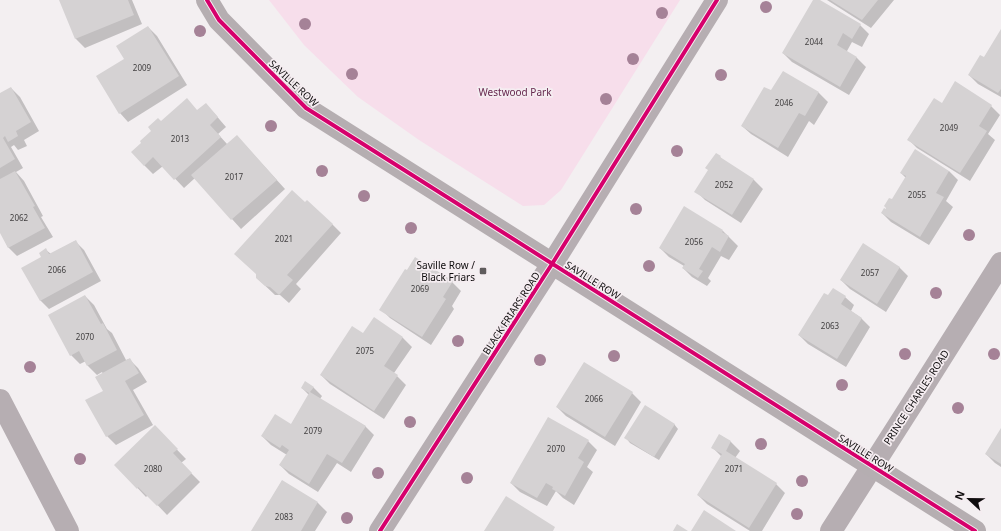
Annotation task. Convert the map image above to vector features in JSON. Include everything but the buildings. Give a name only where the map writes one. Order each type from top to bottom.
[{"type":"street","name":"SAVILLE ROW","points":[[207,0],[219,20],[306,108],[975,531]]},
{"type":"street","name":"BLACK FRIARS ROAD","points":[[380,531],[552,264],[716,0]]},
{"type":"street","name":"PRINCE CHARLES ROAD","points":[[831,531],[1001,263]]},
{"type":"street","points":[[0,400],[68,531]]},
{"type":"green space","name":"Westwood Park","points":[[269,0],[680,0],[561,190],[544,205],[523,206],[419,140],[358,97],[304,45]]},
{"type":"cycle path","points":[[207,0],[219,20],[306,108],[975,531]]},
{"type":"cycle path","points":[[380,531],[552,264],[717,0]]},
{"type":"place","name":"Saville Row / Black Friars","points":[[483,271]]}]
